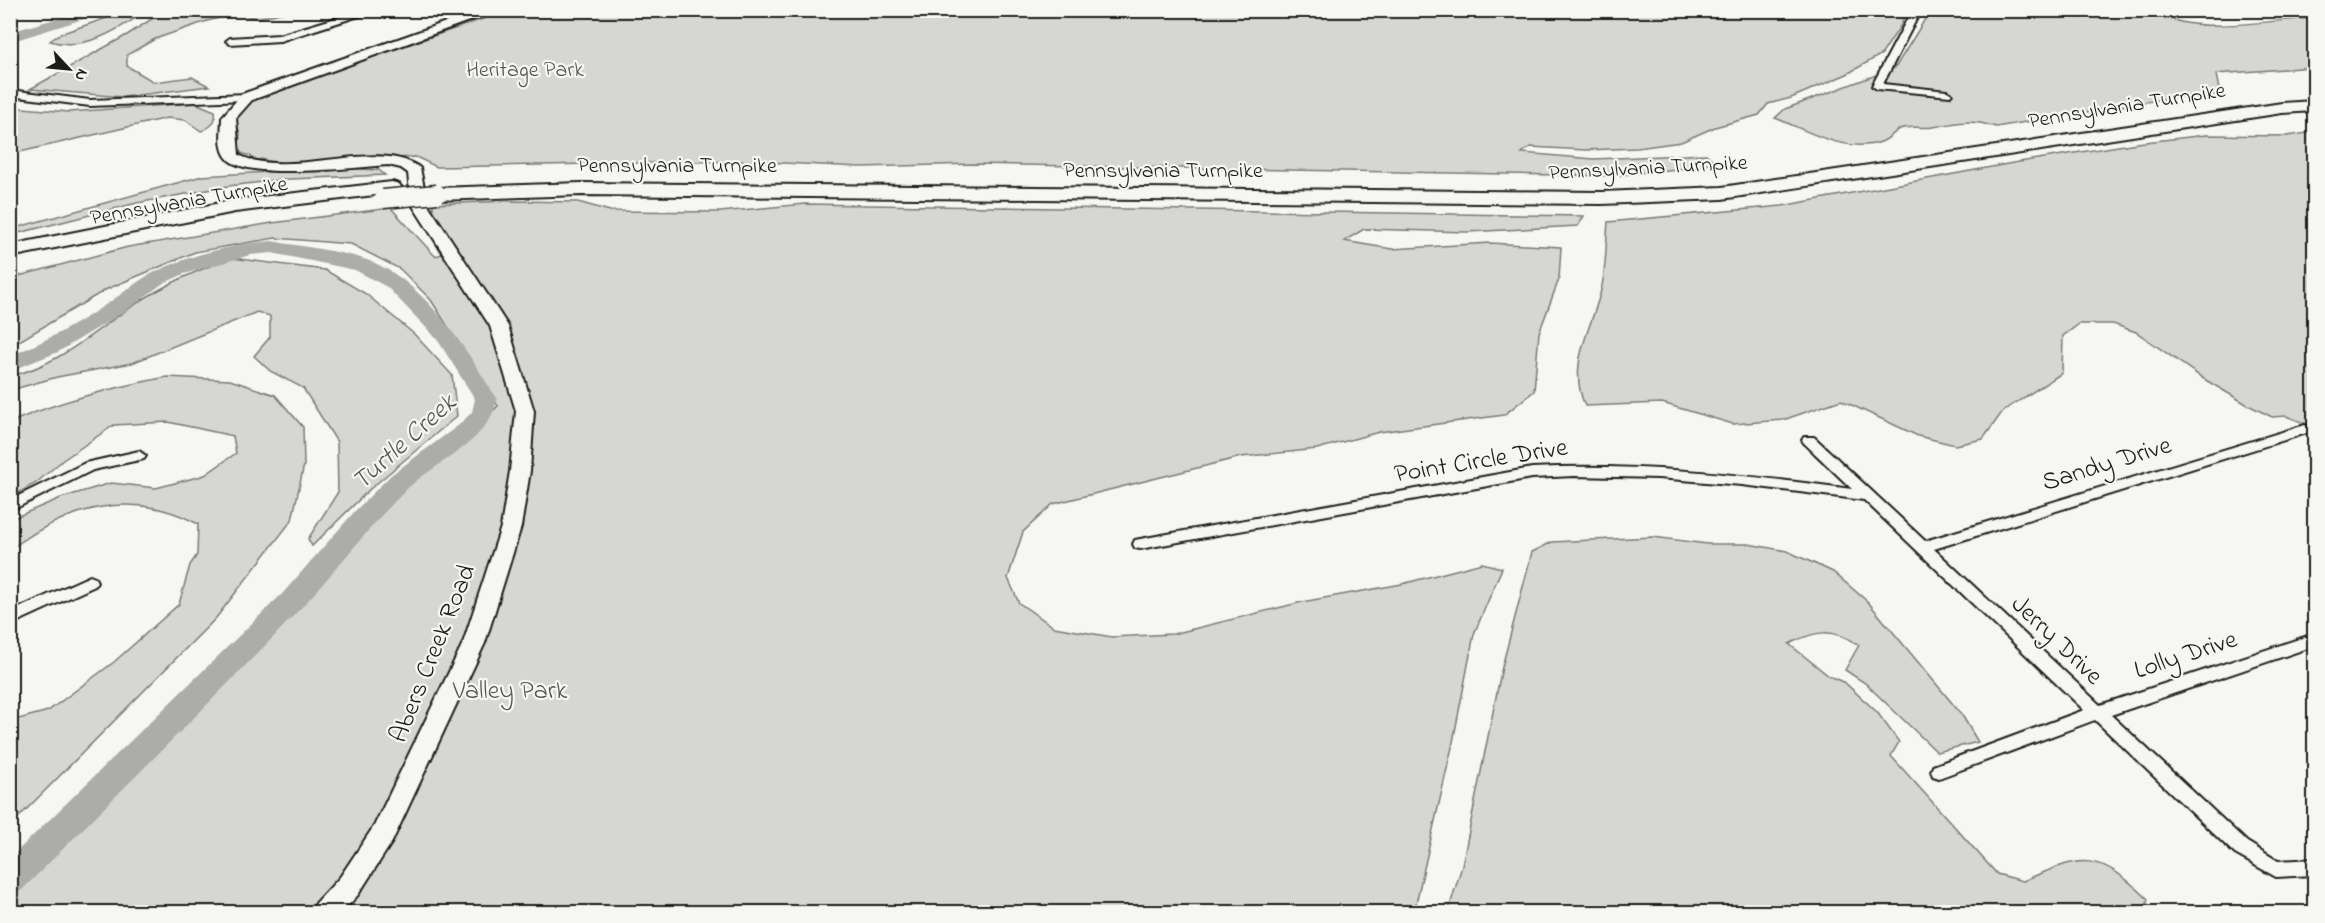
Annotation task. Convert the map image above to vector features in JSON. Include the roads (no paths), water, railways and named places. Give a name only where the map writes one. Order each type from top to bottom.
[{"type":"highway","name":"Pennsylvania Turnpike","points":[[10,251],[235,206],[587,180],[1599,190],[1710,183],[2269,101],[2314,99]]},
{"type":"highway","name":"Pennsylvania Turnpike","points":[[441,189],[1602,198],[1710,193],[2282,108],[2314,106]]},
{"type":"highway","name":"Pennsylvania Turnpike","points":[[10,260],[235,214],[388,194]]},
{"type":"street","points":[[230,41],[247,42],[280,38],[374,10]]},
{"type":"street","points":[[10,93],[90,103],[247,97],[493,10]]},
{"type":"street","points":[[1917,10],[1877,86],[1947,94]]},
{"type":"street","name":"Abers Creek Road","points":[[247,97],[229,117],[230,152],[236,160],[248,165],[274,167],[388,161],[406,164],[415,171],[418,203],[499,326],[525,411],[520,471],[511,527],[474,642],[383,834],[349,886],[325,912]]},
{"type":"street","name":"Sandy Drive","points":[[1923,547],[2305,429]]},
{"type":"street","name":"Jerry Drive","points":[[1809,440],[2241,848],[2276,868],[2314,867]]},
{"type":"street","points":[[10,506],[90,466],[139,456]]},
{"type":"street","name":"Point Circle Drive","points":[[1140,544],[1532,473],[1568,470],[1714,477],[1868,496]]},
{"type":"street","points":[[10,619],[90,582]]},
{"type":"street","name":"Lolly Drive","points":[[1939,771],[2096,713],[2314,640]]},
{"type":"waterway","name":"Turtle Creek","points":[[10,37],[105,10]]},
{"type":"waterway","name":"Turtle Creek","points":[[10,364],[50,347],[117,307],[155,280],[177,270],[248,249],[272,247],[361,265],[394,283],[446,336],[460,362],[486,399],[483,414],[467,431],[400,481],[364,517],[292,600],[10,880]]},
{"type":"park label","name":"Heritage Park","points":[[525,71]]},
{"type":"park label","name":"Valley Park","points":[[510,692]]}]
